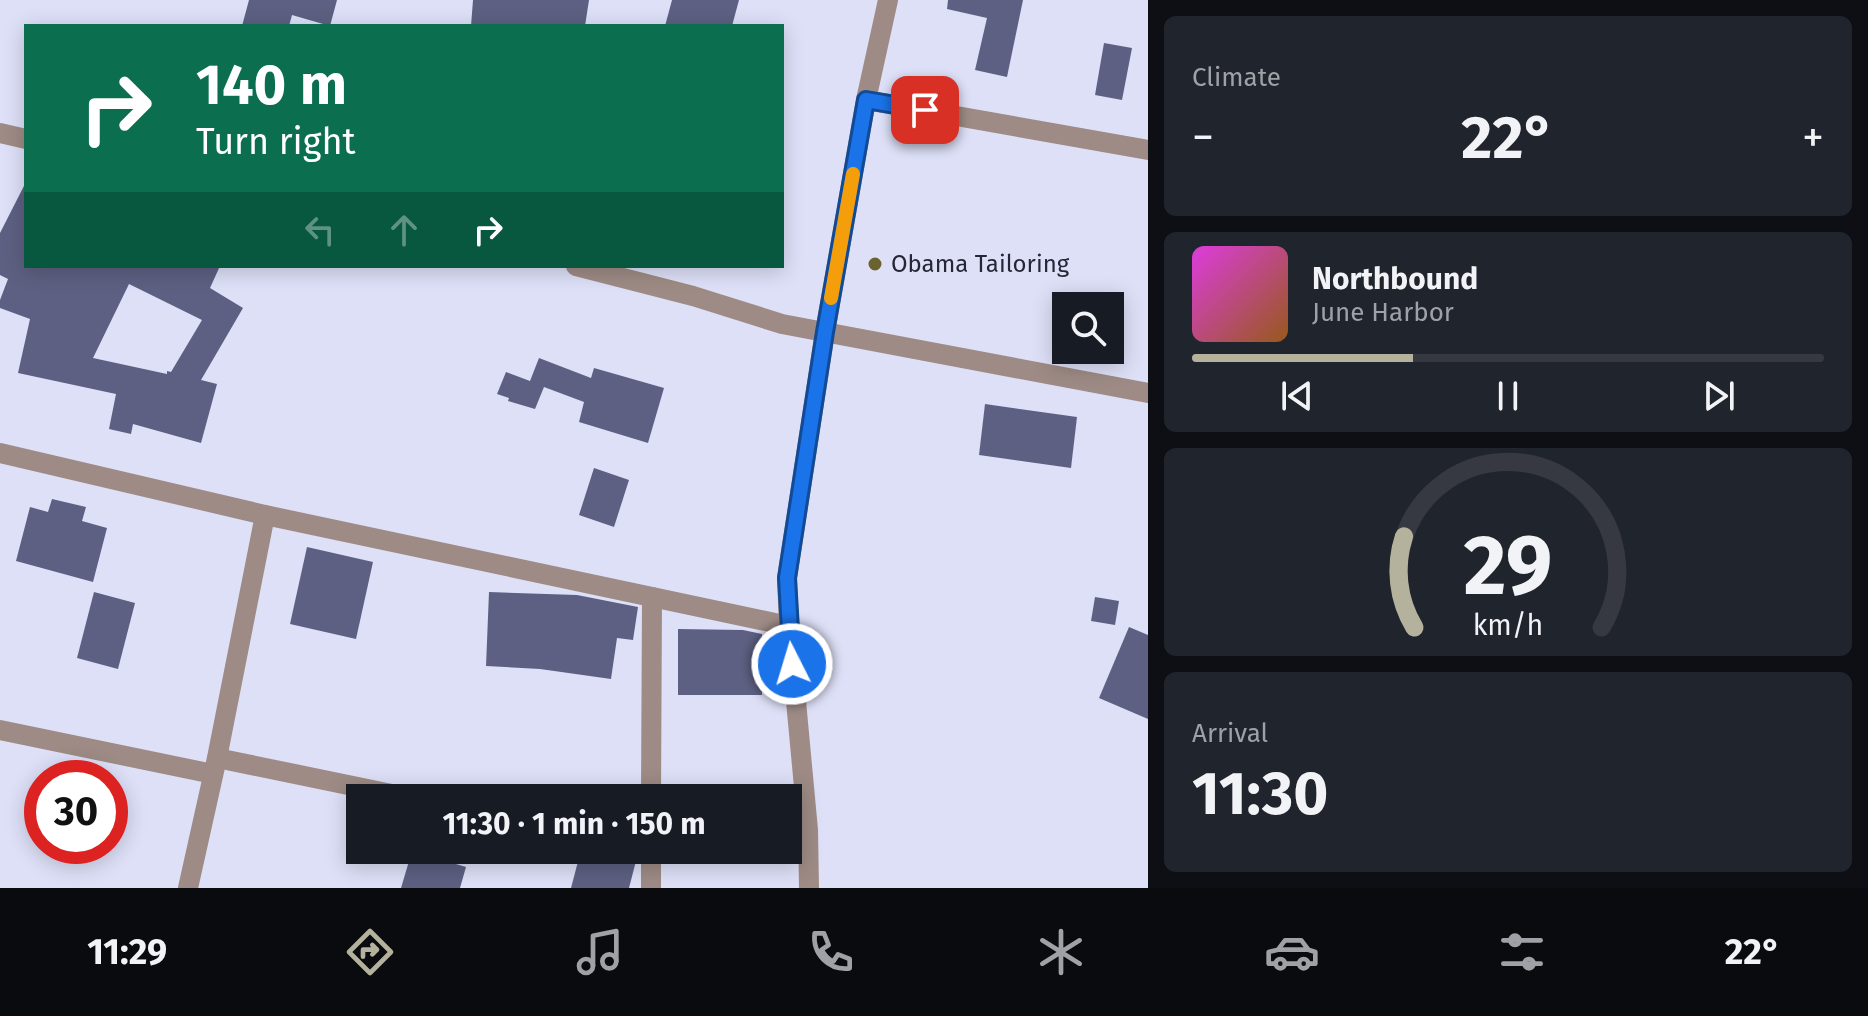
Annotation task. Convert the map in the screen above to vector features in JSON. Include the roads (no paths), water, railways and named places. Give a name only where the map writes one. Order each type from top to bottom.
[{"type":"street","points":[[809,888],[808,830],[787,578],[825,332],[866,100],[888,0]]},
{"type":"street","points":[[866,100],[1148,150]]},
{"type":"street","points":[[0,133],[24,139]]},
{"type":"street","points":[[584,268],[693,296],[782,324],[1148,393]]},
{"type":"street","points":[[0,453],[265,515],[789,626]]},
{"type":"street","points":[[188,888],[265,515]]},
{"type":"street","points":[[651,784],[652,597]]},
{"type":"street","points":[[0,730],[346,787]]},
{"type":"street","points":[[651,864],[651,888]]},
{"type":"place","name":"Obama Tailoring","points":[[875,264]]}]
